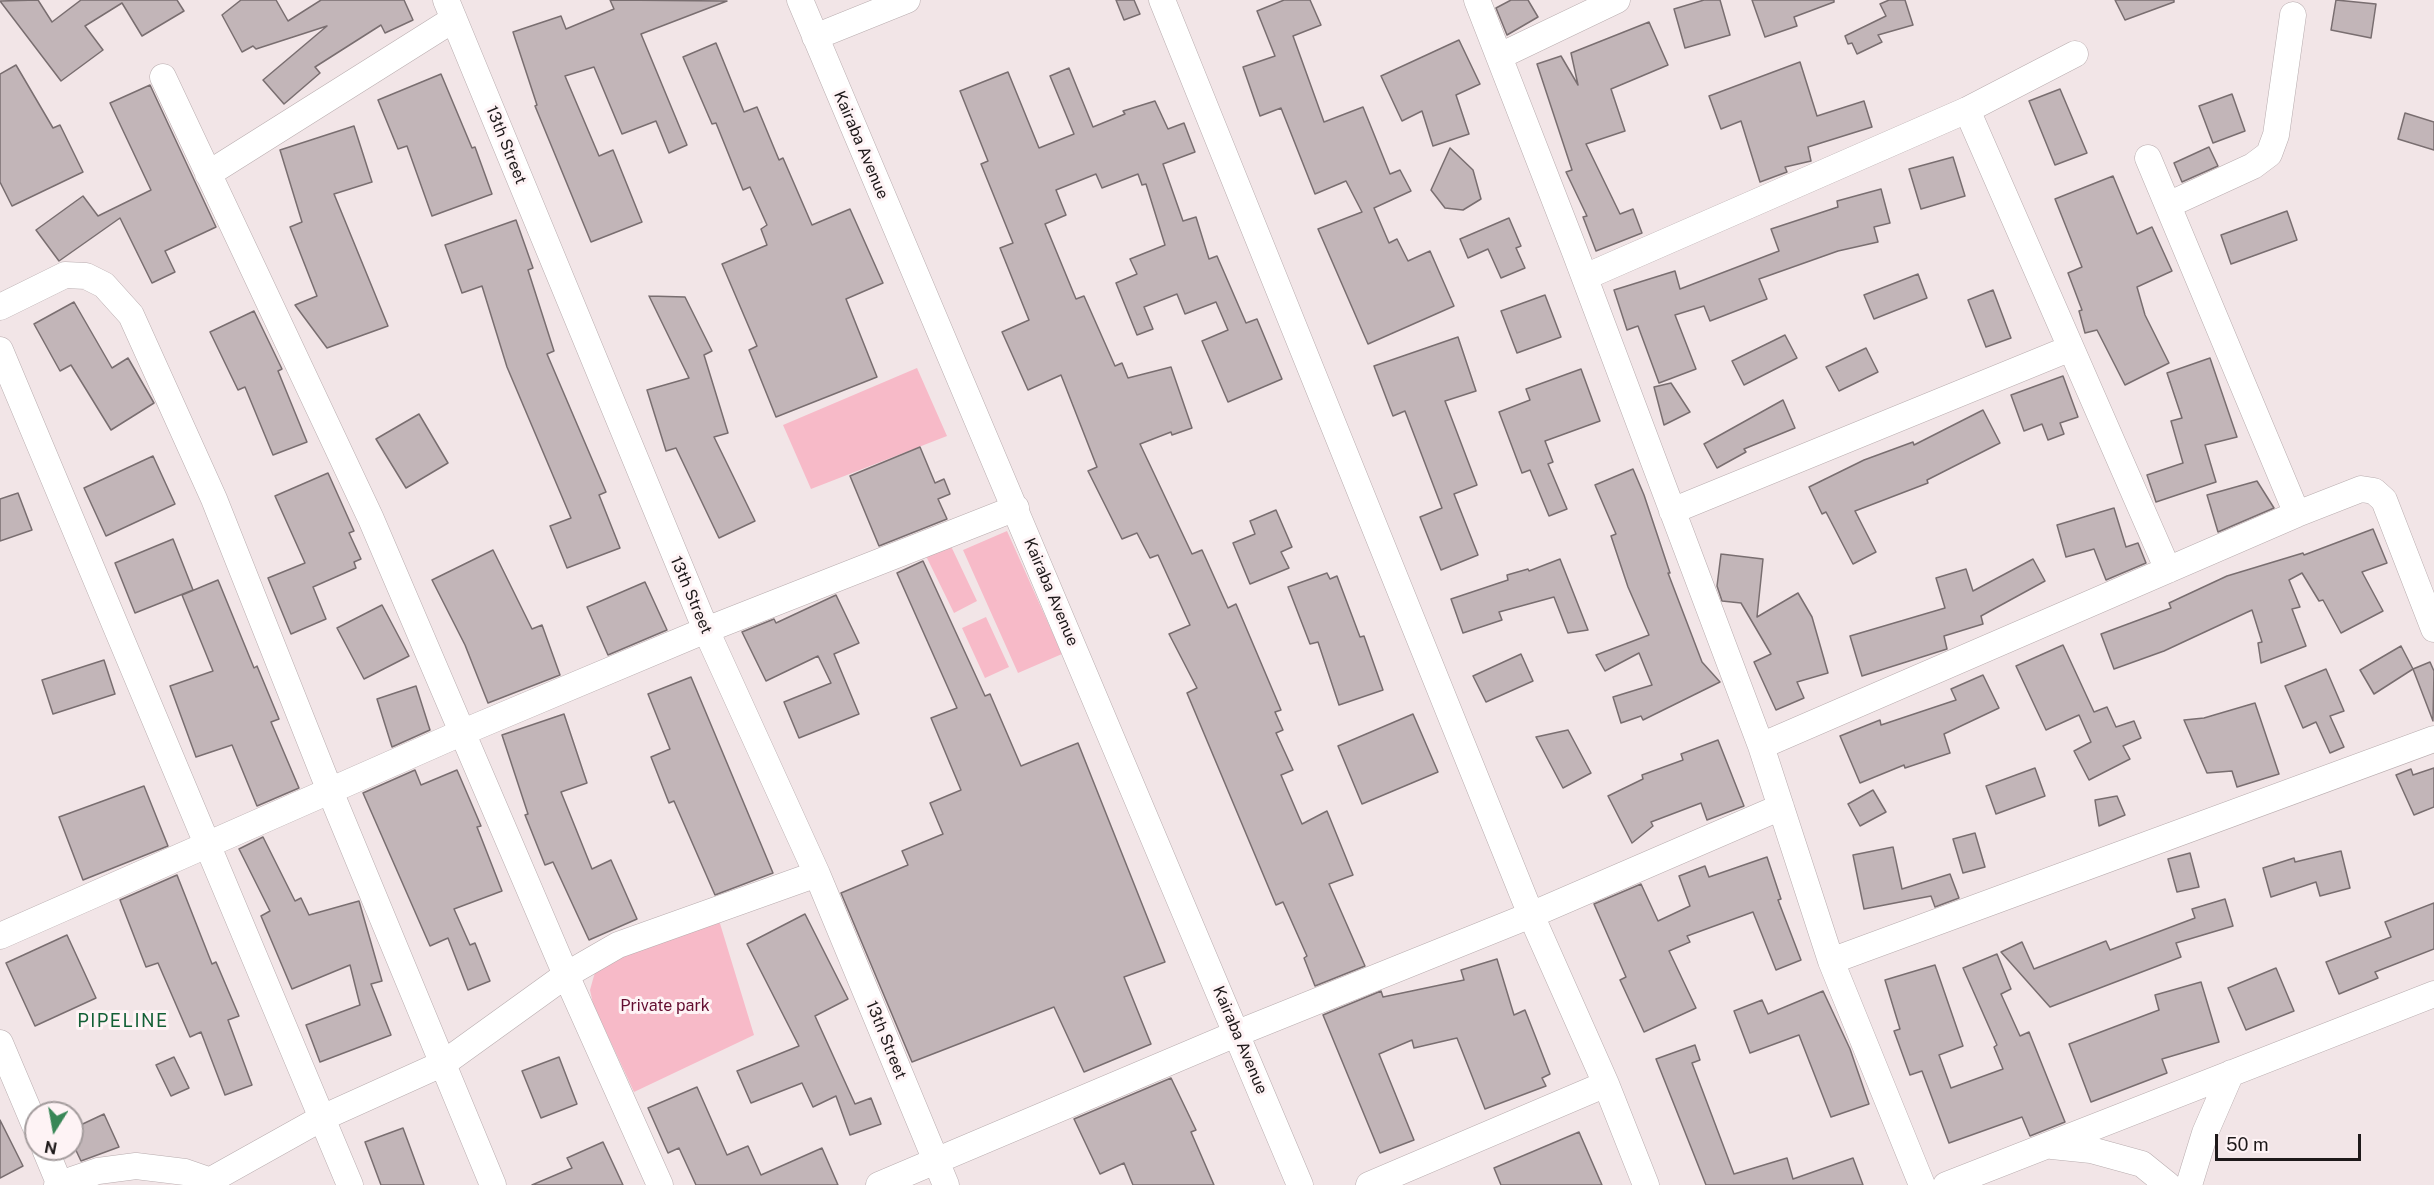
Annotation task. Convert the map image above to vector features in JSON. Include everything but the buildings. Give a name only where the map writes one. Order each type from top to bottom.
[{"type":"street","name":"Kairaba Avenue","points":[[800,0],[1300,1185]]},
{"type":"street","points":[[816,37],[907,0]]},
{"type":"street","points":[[1162,0],[1531,915],[1606,1084],[1646,1185]]},
{"type":"street","points":[[1477,0],[1585,277],[1761,746],[1831,961],[1922,1185]]},
{"type":"street","points":[[1500,56],[1617,0]]},
{"type":"street","points":[[208,174],[450,10]]},
{"type":"street","name":"13th Street","points":[[450,10],[706,630],[817,874],[946,1185]]},
{"type":"street","points":[[2168,205],[2253,166],[2269,154],[2276,135],[2293,15]]},
{"type":"street","points":[[1585,277],[1967,110],[2075,54]]},
{"type":"street","points":[[163,77],[371,519],[566,975],[660,1185]]},
{"type":"street","points":[[1967,110],[2168,570]]},
{"type":"street","points":[[2148,158],[2297,514]]},
{"type":"street","points":[[0,307],[65,275],[86,276],[104,285],[131,315],[214,499],[330,791],[493,1185]]},
{"type":"street","points":[[1672,511],[2071,348]]},
{"type":"street","points":[[0,350],[350,1185]]},
{"type":"street","points":[[1761,746],[2297,514],[2361,489],[2373,491],[2384,500],[2434,628]]},
{"type":"street","points":[[0,936],[461,733],[706,630],[1016,508]]},
{"type":"street","points":[[1831,961],[2434,739]]},
{"type":"street","points":[[879,1185],[1238,1034],[1531,915],[1781,807]]},
{"type":"street","points":[[50,1161],[59,1185],[99,1171],[136,1167],[185,1172],[207,1183],[322,1118],[444,1063],[566,975],[618,945],[817,874]]},
{"type":"street","points":[[1946,1185],[2434,994]]},
{"type":"street","points":[[0,1043],[25,1101]]},
{"type":"street","points":[[2189,1185],[2205,1133],[2231,1073]]},
{"type":"street","points":[[1369,1185],[1606,1084]]},
{"type":"street","points":[[2047,1146],[2091,1150],[2142,1164],[2168,1185]]},
{"type":"green space","points":[[917,368],[947,436],[811,489],[783,425]]},
{"type":"green space","points":[[1007,531],[1062,654],[1018,673],[963,550]]},
{"type":"green space","points":[[950,544],[977,601],[954,613],[926,556]]},
{"type":"green space","points":[[986,617],[1009,667],[985,678],[962,628]]},
{"type":"green space","name":"Private park","points":[[718,917],[754,1035],[634,1092],[593,1004],[590,990],[595,972],[620,953]]},
{"type":"district","name":"PIPELINE","points":[[123,1021]]}]
